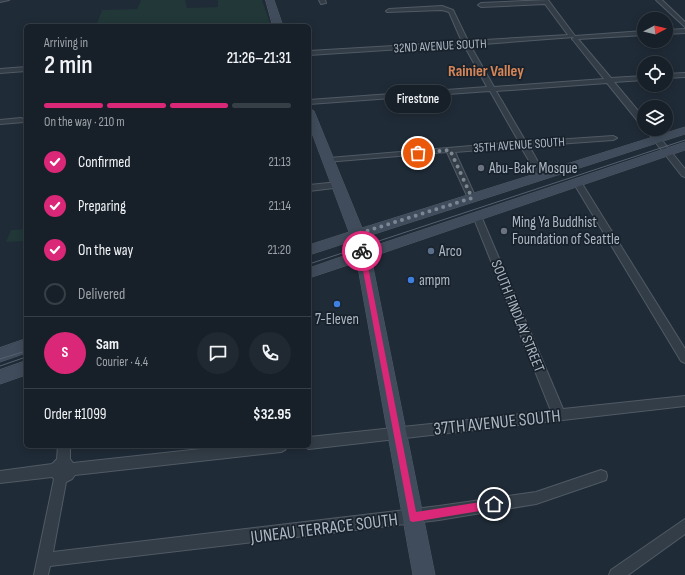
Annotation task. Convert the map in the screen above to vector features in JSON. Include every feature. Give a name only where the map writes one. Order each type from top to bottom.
[{"type":"main road","points":[[270,0],[277,24]]},
{"type":"main road","points":[[311,116],[339,185],[363,255],[424,575]]},
{"type":"main road","points":[[311,249],[685,130]]},
{"type":"main road","points":[[311,272],[685,146]]},
{"type":"main road","points":[[0,354],[24,347]]},
{"type":"main road","points":[[0,377],[24,369]]},
{"type":"street","points":[[0,0],[6,0]]},
{"type":"street","points":[[659,0],[685,25]]},
{"type":"street","points":[[481,5],[546,1],[637,115]]},
{"type":"street","points":[[389,11],[442,8],[451,11],[466,44],[542,176]]},
{"type":"street","points":[[673,32],[685,31]]},
{"type":"street","name":"32ND AVENUE SOUTH","points":[[311,53],[637,33]]},
{"type":"street","points":[[0,71],[24,69]]},
{"type":"street","points":[[673,76],[685,75]]},
{"type":"street","points":[[311,102],[637,79]]},
{"type":"street","points":[[0,122],[21,120]]},
{"type":"street","points":[[655,136],[685,174]]},
{"type":"street","name":"35TH AVENUE SOUTH","points":[[329,160],[614,138]]},
{"type":"street","points":[[450,150],[472,198]]},
{"type":"street","points":[[577,182],[685,358]]},
{"type":"street","points":[[311,188],[339,185]]},
{"type":"street","name":"SOUTH FINDLAY STREET","points":[[477,216],[559,415]]},
{"type":"street","name":"37TH AVENUE SOUTH","points":[[311,443],[685,401]]},
{"type":"street","points":[[41,575],[62,470],[64,448]]},
{"type":"street","points":[[0,477],[263,448]]},
{"type":"street","name":"JUNEAU TERRACE SOUTH","points":[[44,560],[413,517],[536,498],[601,476]]},
{"type":"street","points":[[621,574],[685,526]]},
{"type":"green space","points":[[141,0],[185,0],[187,8],[218,7],[218,0],[262,0],[270,24],[97,24],[102,10],[137,9]]},
{"type":"green space","points":[[24,229],[24,241],[6,242],[11,230]]},
{"type":"tram line","points":[[311,263],[685,140]]},
{"type":"tram line","points":[[0,359],[24,352]]},
{"type":"tram line","points":[[0,366],[24,358]]},
{"type":"way so far","points":[[362,251],[357,234],[472,198],[450,150],[418,153]]},
{"type":"place","name":"Firestone","points":[[418,153]]},
{"type":"place","name":"Abu-Bakr Mosque","points":[[481,168]]},
{"type":"place","name":"Ming Ya Buddhist Foundation of Seattle","points":[[504,231]]},
{"type":"place","name":"Arco","points":[[431,251]]},
{"type":"place","name":"ampm","points":[[411,280]]},
{"type":"place","name":"7-Eleven","points":[[337,304]]},
{"type":"district","name":"Rainier Valley","points":[[486,70]]},
{"type":"route","points":[[362,251],[413,517],[494,504]]}]
